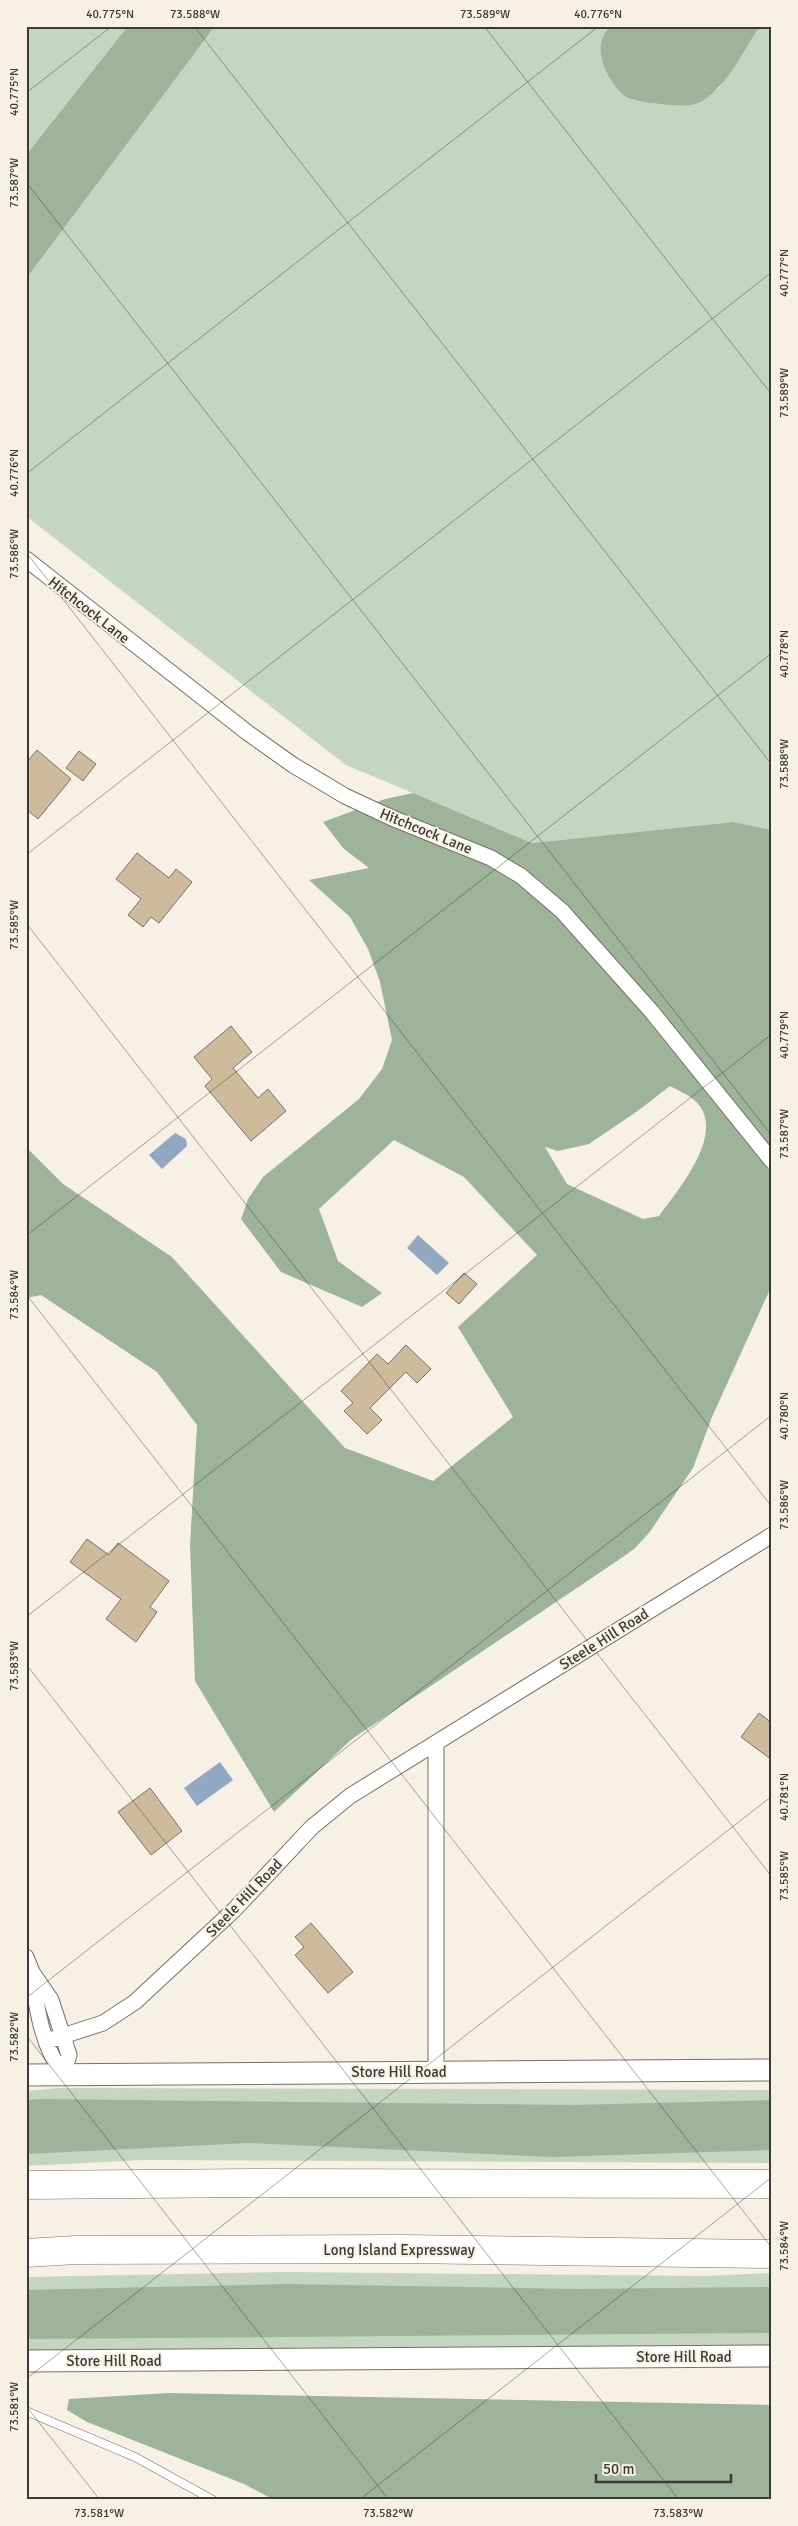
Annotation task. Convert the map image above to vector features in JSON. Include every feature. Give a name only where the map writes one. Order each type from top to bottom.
[{"type":"highway","points":[[26,2185],[242,2183],[772,2184]]},
{"type":"highway","name":"Long Island Expressway","points":[[26,2253],[76,2250],[403,2249],[772,2254]]},
{"type":"main road","name":"Store Hill Road","points":[[26,2075],[772,2070]]},
{"type":"main road","name":"Store Hill Road","points":[[26,2362],[772,2356]]},
{"type":"street","name":"Hitchcock Lane","points":[[26,559],[233,722],[293,765],[345,796],[392,818],[491,858],[521,876],[562,912],[652,1012],[772,1161]]},
{"type":"street","name":"Steele Hill Road","points":[[46,2040],[104,2023],[135,2002],[234,1910],[312,1827],[350,1796],[772,1534]]},
{"type":"street","points":[[436,1743],[436,2072]]},
{"type":"street","points":[[26,1957],[32,1972],[50,2000],[64,2036],[69,2055],[63,2074]]},
{"type":"street","points":[[32,1972],[36,2004],[52,2060],[63,2074]]},
{"type":"lane","points":[[26,2411],[135,2457],[213,2500]]},
{"type":"green space","points":[[26,26],[128,26],[26,155]]},
{"type":"green space","points":[[128,26],[215,26],[26,279],[26,155]]},
{"type":"green space","points":[[215,26],[611,26],[606,31],[654,104],[695,105],[719,88],[757,31],[764,26],[772,26],[772,830],[733,822],[532,843],[346,765],[26,516],[26,279]]},
{"type":"green space","points":[[611,26],[764,26],[757,31],[731,72],[715,91],[696,104],[682,105],[660,104],[630,99],[618,89],[606,72],[601,52],[601,43]]},
{"type":"green space","points":[[413,793],[532,843],[733,822],[772,830],[772,1285],[712,1417],[693,1468],[649,1533],[634,1549],[352,1739],[274,1812],[195,1681],[190,1545],[197,1425],[157,1372],[41,1295],[26,1298],[26,1147],[63,1184],[172,1257],[345,1448],[433,1481],[513,1417],[458,1327],[537,1255],[464,1177],[394,1140],[319,1209],[338,1261],[382,1293],[362,1307],[281,1272],[241,1219],[248,1199],[263,1177],[359,1099],[382,1069],[392,1040],[380,982],[368,949],[350,917],[309,880],[369,868],[344,849],[323,822],[385,799]],"holes":[[[670,1086],[693,1099],[703,1112],[706,1126],[704,1142],[697,1159],[678,1191],[659,1216],[643,1219],[567,1184],[545,1147],[558,1151],[589,1144]]]},
{"type":"green space","points":[[58,2088],[772,2090],[772,2163],[144,2160],[26,2166],[26,2091]]},
{"type":"green space","points":[[26,2100],[571,2105],[772,2100],[772,2150],[552,2157],[249,2143],[26,2154]]},
{"type":"green space","points":[[286,2272],[704,2276],[772,2273],[772,2349],[26,2350],[26,2277]]},
{"type":"green space","points":[[284,2284],[577,2289],[772,2287],[772,2333],[26,2339],[26,2290]]},
{"type":"green space","points":[[168,2393],[772,2405],[772,2500],[274,2500],[244,2484],[87,2422],[67,2410],[69,2399]]},
{"type":"water","points":[[175,1133],[186,1139],[187,1146],[162,1169],[149,1155]]},
{"type":"water","points":[[418,1235],[449,1263],[437,1275],[407,1248]]},
{"type":"water","points":[[220,1762],[233,1780],[197,1806],[184,1788]]},
{"type":"building","points":[[37,750],[71,779],[38,819],[26,809],[26,763]]},
{"type":"building","points":[[79,751],[96,764],[83,781],[66,768]]},
{"type":"building","points":[[137,853],[169,878],[176,869],[192,882],[159,923],[151,917],[143,927],[128,915],[141,899],[116,879]]},
{"type":"building","points":[[231,1026],[252,1052],[233,1068],[258,1098],[268,1089],[286,1111],[251,1141],[205,1086],[212,1079],[194,1057]]},
{"type":"building","points":[[464,1273],[477,1284],[459,1304],[446,1293]]},
{"type":"building","points":[[406,1345],[431,1369],[417,1383],[406,1372],[370,1408],[382,1420],[367,1434],[344,1411],[353,1403],[341,1391],[377,1354],[388,1364]]},
{"type":"building","points":[[87,1539],[109,1555],[118,1543],[169,1581],[150,1607],[157,1612],[136,1642],[106,1619],[121,1599],[70,1562]]},
{"type":"building","points":[[759,1713],[772,1723],[772,1760],[741,1737]]},
{"type":"building","points":[[150,1788],[182,1831],[151,1855],[118,1812]]},
{"type":"building","points":[[311,1923],[353,1972],[328,1993],[295,1955],[304,1947],[295,1937]]}]
